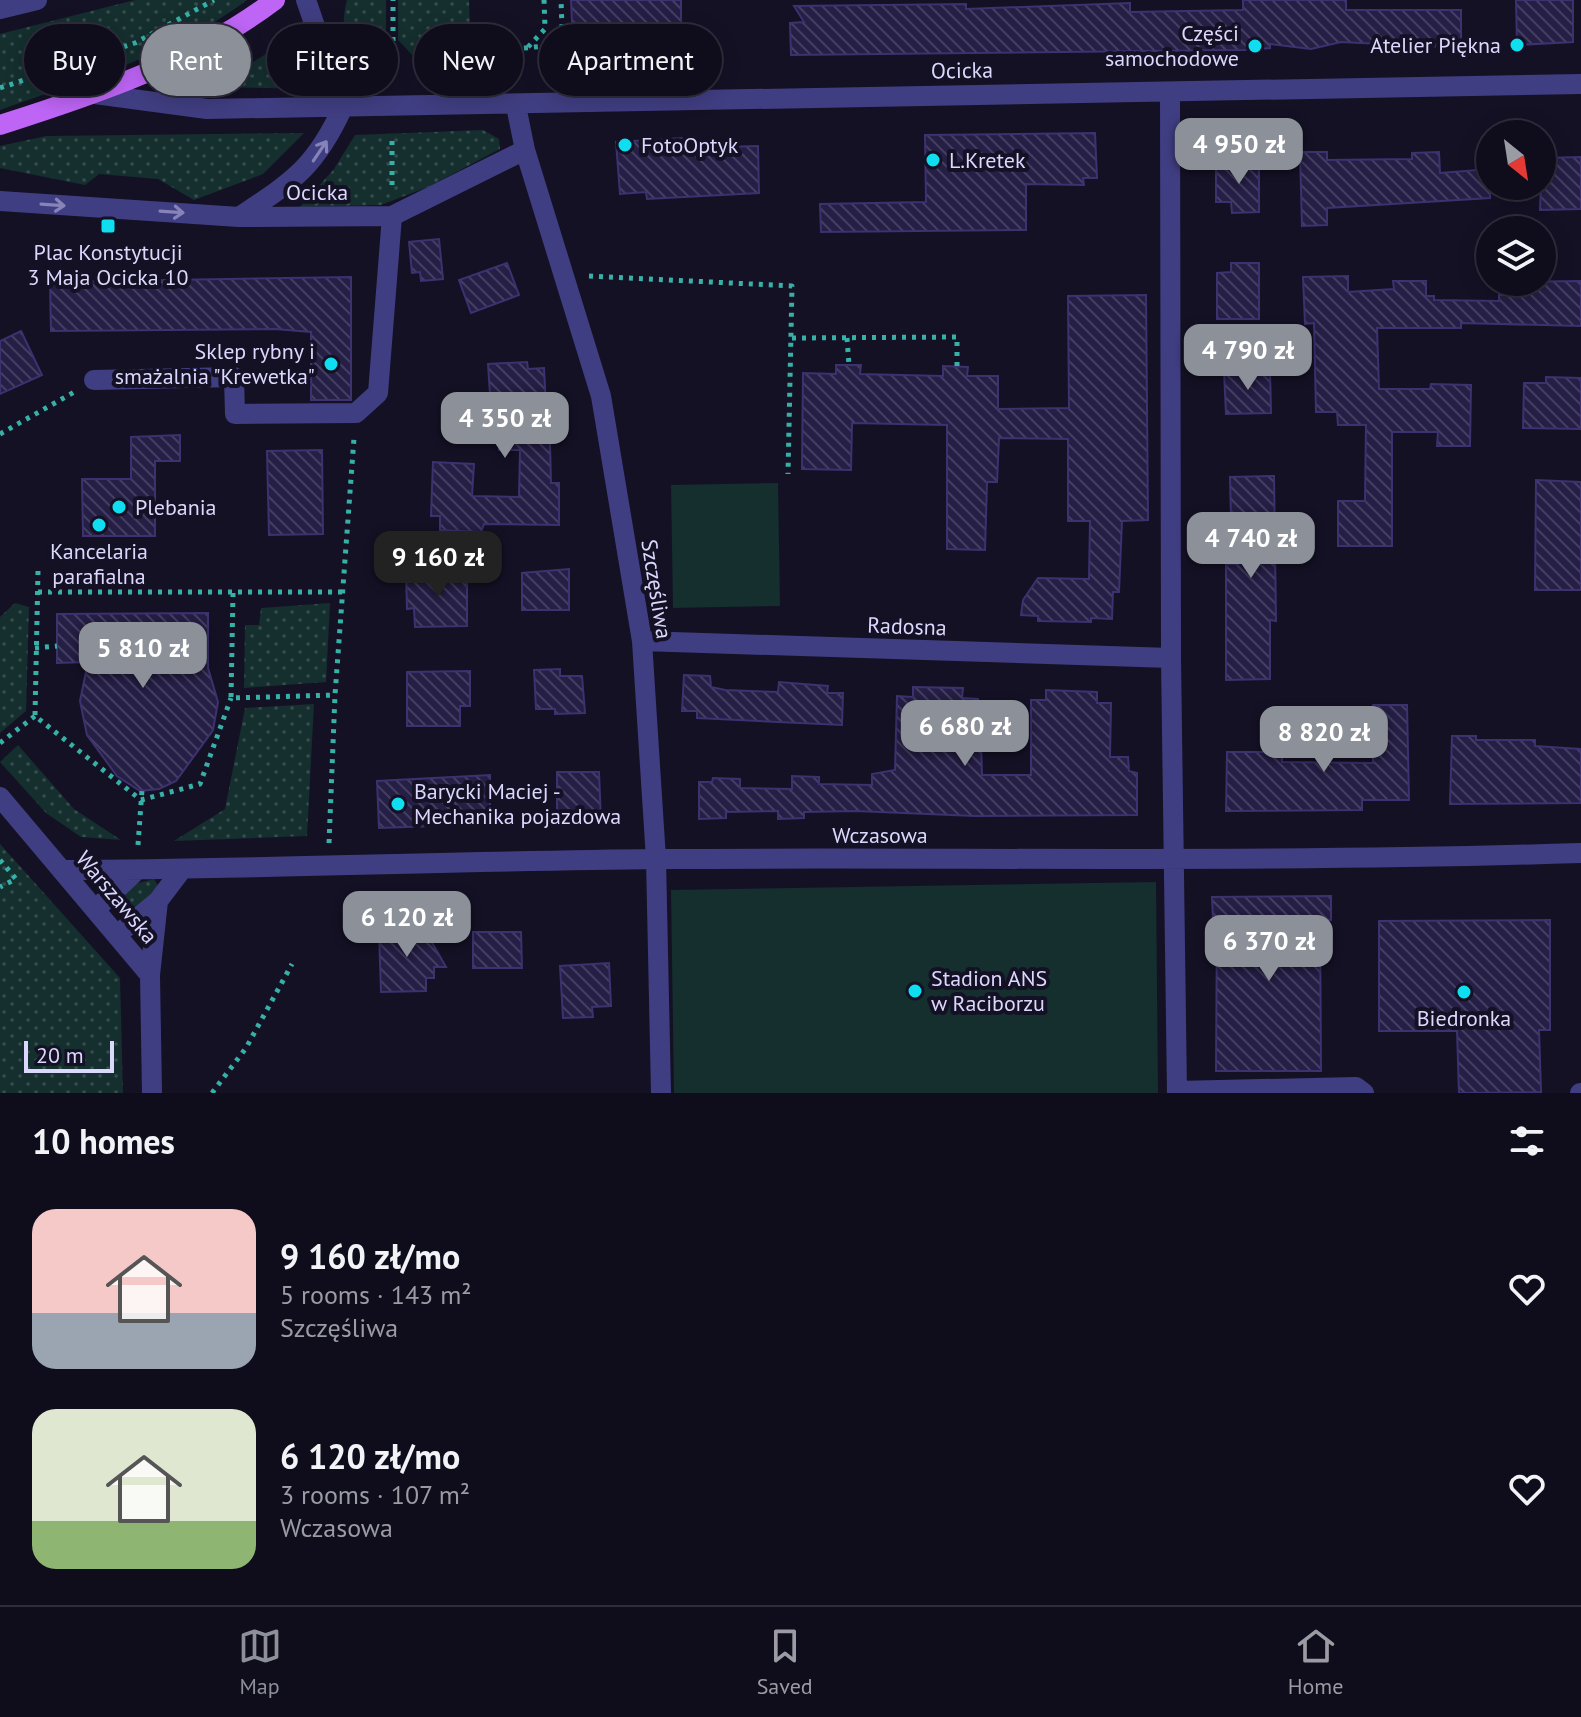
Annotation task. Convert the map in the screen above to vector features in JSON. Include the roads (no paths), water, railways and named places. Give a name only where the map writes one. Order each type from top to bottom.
[{"type":"main road","points":[[125,81],[204,47],[275,0]]},
{"type":"main road","points":[[0,125],[89,96]]},
{"type":"street","points":[[0,9],[37,0]]},
{"type":"street","points":[[306,0],[343,107]]},
{"type":"street","name":"Ocicka","points":[[110,96],[207,109],[516,106],[720,97],[1581,84]]},
{"type":"street","points":[[1170,92],[1171,658],[1177,1092],[1356,1087],[1364,1093]]},
{"type":"street","name":"Szczęśliwa","points":[[516,106],[525,150],[601,396],[642,641],[656,859],[661,1093]]},
{"type":"street","name":"Ocicka","points":[[239,217],[315,160],[343,107]]},
{"type":"street","name":"Ocicka","points":[[0,201],[239,217],[392,216],[525,150]]},
{"type":"street","points":[[94,380],[234,377],[235,414],[356,413],[378,393],[392,216]]},
{"type":"street","name":"Radosna","points":[[642,641],[1171,658]]},
{"type":"street","name":"Warszawska","points":[[0,797],[97,908],[150,975],[152,1093]]},
{"type":"street","name":"Wczasowa","points":[[64,870],[180,872],[656,859],[1581,853]]},
{"type":"street","points":[[97,908],[137,870]]},
{"type":"street","points":[[118,934],[158,901],[180,872]]},
{"type":"street","points":[[150,975],[158,901]]},
{"type":"place","name":"Atelier Piękna","points":[[1517,45]]},
{"type":"place","name":"Części samochodowe","points":[[1255,46]]},
{"type":"place","name":"FotoOptyk","points":[[625,145]]},
{"type":"place","name":"L.Kretek","points":[[933,160]]},
{"type":"place","name":"Plac Konstytucji 3 Maja Ocicka 10","points":[[108,226]]},
{"type":"place","name":"Sklep rybny i smażalnia \"Krewetka\"","points":[[331,364]]},
{"type":"place","name":"Plebania","points":[[119,507]]},
{"type":"place","name":"Kancelaria parafialna","points":[[99,525]]},
{"type":"place","name":"Barycki Maciej - Mechanika pojazdowa","points":[[398,804]]},
{"type":"place","name":"Stadion ANS w Raciborzu","points":[[915,991]]},
{"type":"place","name":"Biedronka","points":[[1464,992]]}]
